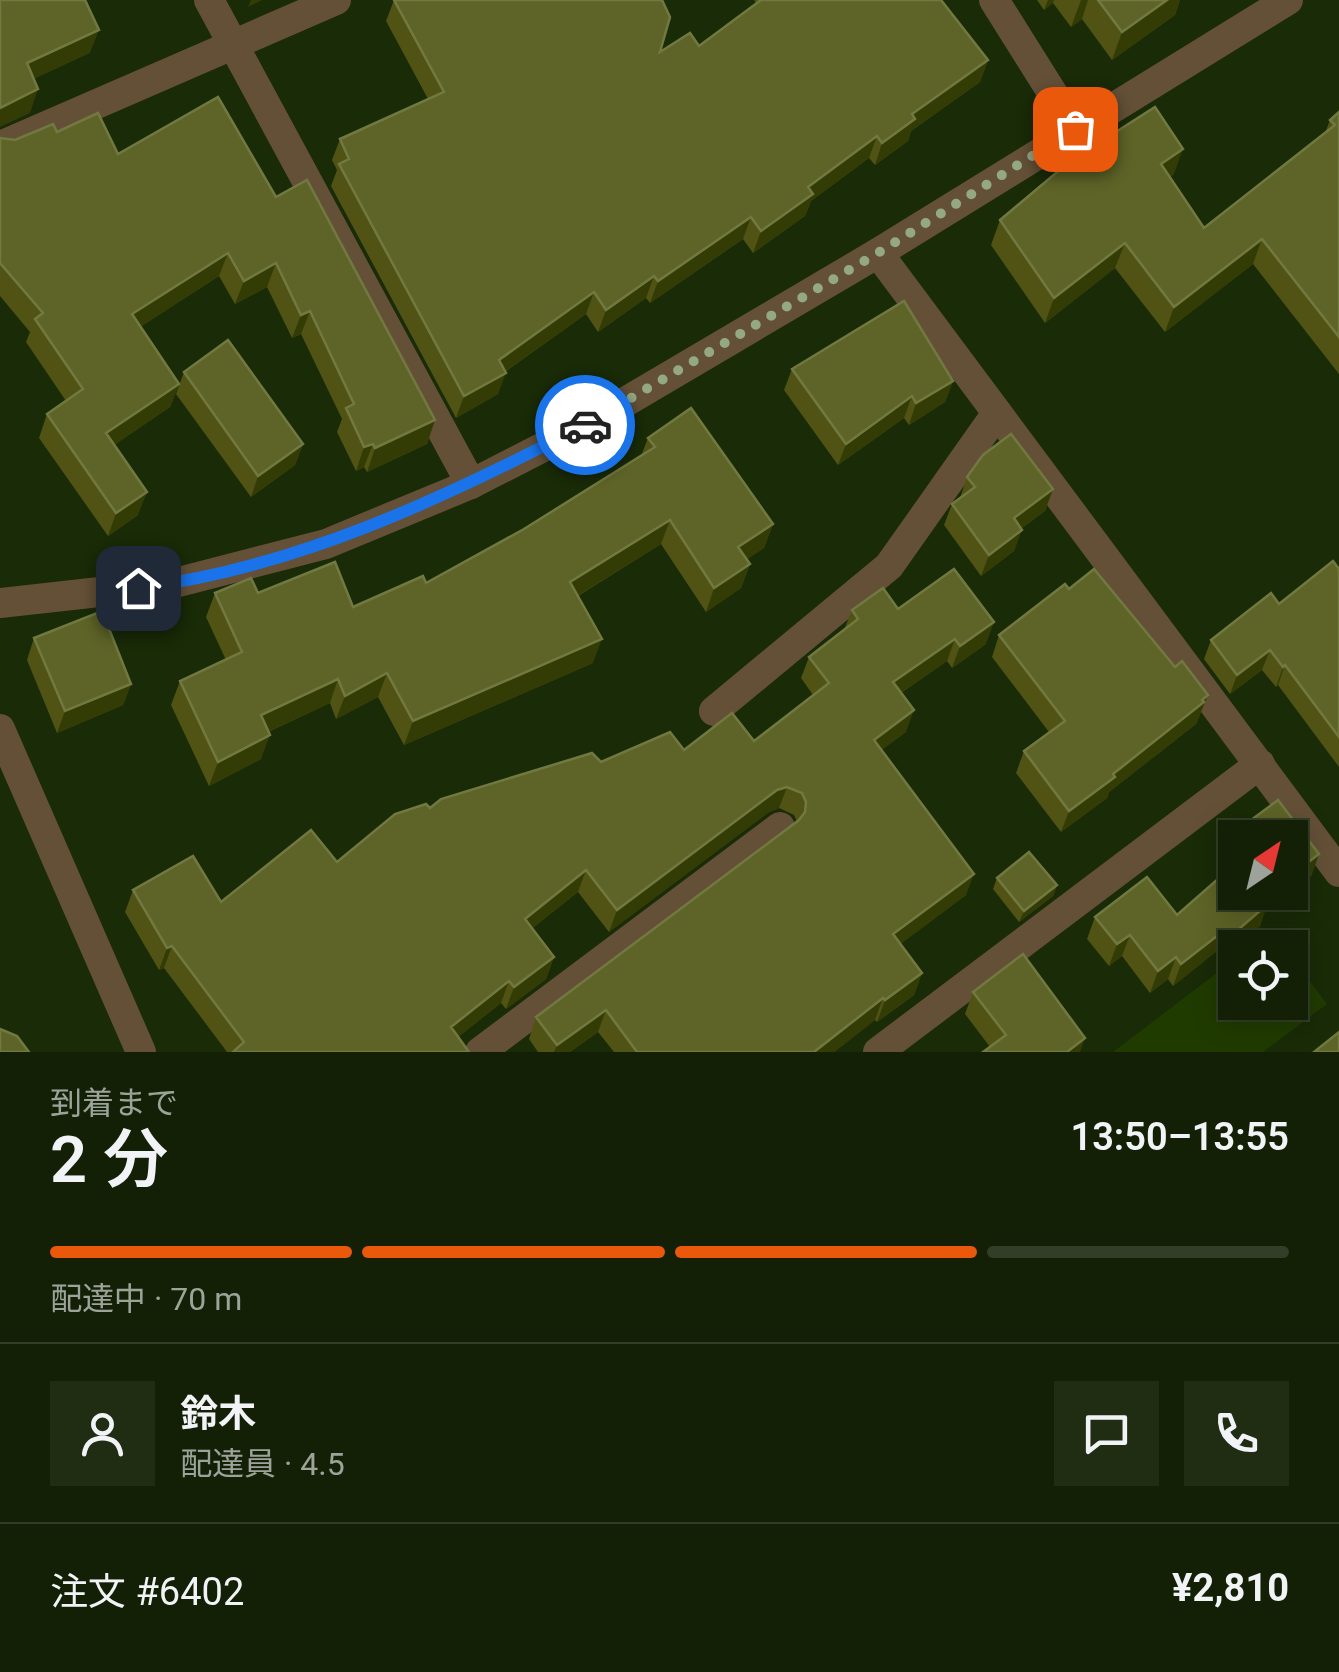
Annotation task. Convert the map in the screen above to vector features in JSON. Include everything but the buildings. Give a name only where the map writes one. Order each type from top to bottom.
[{"type":"street","points":[[209,0],[471,484]]},
{"type":"street","points":[[0,146],[336,0]]},
{"type":"street","points":[[994,0],[1075,129]]},
{"type":"street","points":[[0,603],[190,579],[326,544],[471,484],[588,424],[878,253],[1288,0]]},
{"type":"street","points":[[878,253],[1339,872]]},
{"type":"street","points":[[714,711],[889,566],[997,414]]},
{"type":"street","points":[[0,729],[141,1052]]},
{"type":"street","points":[[878,1052],[1260,764]]},
{"type":"street","points":[[480,1052],[780,827]]},
{"type":"green space","points":[[1218,972],[1218,1020],[1306,1020],[1263,1052],[1113,1052]]},
{"type":"green space","points":[[1308,979],[1327,1004],[1308,1018]]},
{"type":"way so far","points":[[585,425],[878,253],[1075,129]]},
{"type":"route","points":[[138,588],[171,584],[326,544],[471,484],[585,425]]}]
